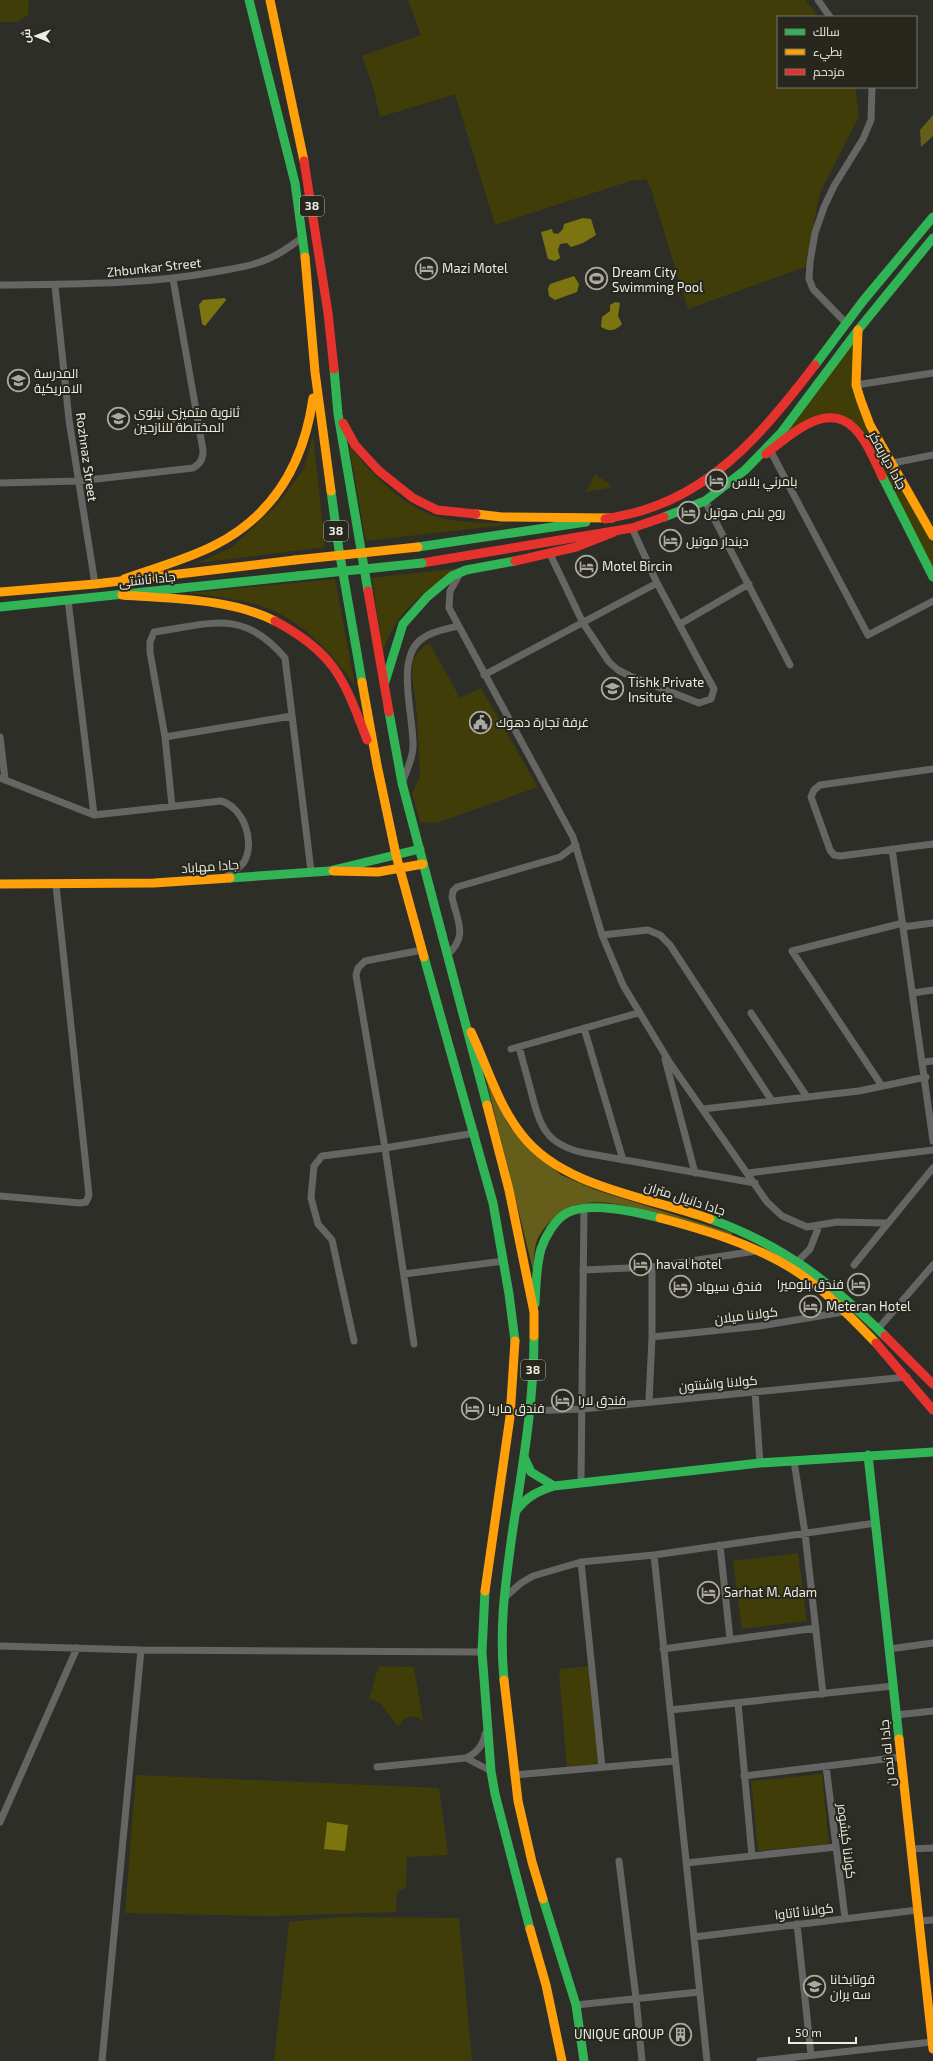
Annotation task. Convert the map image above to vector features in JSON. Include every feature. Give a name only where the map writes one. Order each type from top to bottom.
[{"type":"main road","name":"38","points":[[249,0],[295,183],[303,237],[315,372],[339,550],[377,765],[396,854],[402,870],[422,950],[475,1133],[493,1203],[504,1261],[515,1342],[510,1417],[485,1588],[482,1652],[487,1724],[491,1771],[522,1902],[546,1985],[562,2061]]},
{"type":"main road","name":"38","points":[[270,0],[283,56],[311,199],[328,313],[338,414],[402,783],[509,1190],[534,1312],[534,1365],[530,1411],[502,1599],[501,1650],[514,1775],[532,1862],[576,2005],[584,2061]]},
{"type":"main road","points":[[338,414],[356,445],[379,471],[413,498],[437,510],[502,517],[612,518],[647,509],[682,496],[709,478],[738,456],[768,426],[790,399],[846,323],[933,217]]},
{"type":"main road","points":[[384,685],[403,624],[441,583],[452,576],[466,570],[550,554],[576,547],[614,532],[632,528],[688,509],[705,501],[745,470],[781,433],[802,407],[858,330],[933,238]]},
{"type":"main road","name":"جادا دیاربه‌كر","points":[[858,330],[856,385],[870,425],[893,463],[933,536]]},
{"type":"main road","points":[[124,579],[216,545],[252,519],[277,495],[293,472],[306,438],[312,412],[315,372]]},
{"type":"main road","name":"جادا دیاربه‌كر","points":[[745,470],[799,429],[813,421],[831,417],[846,422],[859,434],[933,577]]},
{"type":"main road","points":[[898,508],[913,500]]},
{"type":"main road","name":"جادا ئاشتی","points":[[0,592],[95,584],[124,579],[418,547],[612,518]]},
{"type":"main road","name":"جادا ئاشتی","points":[[0,607],[422,563],[614,532]]},
{"type":"main road","points":[[122,595],[198,601],[232,606],[259,614],[301,635],[324,655],[336,670],[377,765]]},
{"type":"main road","name":"جادا مهاباد","points":[[0,884],[56,885],[154,883],[329,871],[420,849]]},
{"type":"main road","points":[[329,871],[351,874],[402,870],[423,864]]},
{"type":"main road","name":"جادا دانيال متران","points":[[463,1016],[483,1056],[509,1118],[532,1147],[560,1167],[584,1179],[712,1220],[763,1241],[798,1261],[833,1286],[932,1380]]},
{"type":"main road","name":"جادا دانيال متران","points":[[534,1312],[538,1255],[549,1230],[568,1212],[584,1207],[611,1207],[658,1217],[758,1251],[791,1268],[825,1294],[907,1377],[933,1410]]},
{"type":"main road","points":[[516,1512],[522,1501],[532,1493],[554,1486],[581,1482],[760,1463],[931,1451]]},
{"type":"main road","name":"جادا له نده ن","points":[[868,1455],[933,2046]]},
{"type":"main road","points":[[523,1456],[526,1467],[533,1475],[554,1486]]},
{"type":"street","points":[[818,0],[829,16]]},
{"type":"street","points":[[846,323],[813,289],[808,279],[815,233],[824,207],[834,186],[863,139],[871,120],[872,88]]},
{"type":"street","name":"Zhbunkar Street","points":[[0,285],[56,286],[120,284],[173,279],[260,263],[281,253],[303,237]]},
{"type":"street","points":[[0,484],[79,481],[193,468],[199,464],[202,458],[173,279]]},
{"type":"street","name":"Rozhnaz Street","points":[[56,286],[63,372],[95,584]]},
{"type":"street","points":[[856,385],[933,373]]},
{"type":"street","points":[[770,450],[865,632],[868,635],[933,601]]},
{"type":"street","points":[[893,463],[933,455]]},
{"type":"street","points":[[705,501],[790,665]]},
{"type":"street","points":[[550,554],[583,623],[609,662],[618,670],[699,703],[711,700],[714,689],[658,583],[632,528]]},
{"type":"street","points":[[466,570],[454,582],[448,599],[449,608],[484,675],[568,827],[576,845],[602,935],[623,985],[638,1013],[664,1054],[767,1202],[782,1216],[800,1225],[819,1226],[838,1222],[886,1224]]},
{"type":"street","points":[[484,675],[658,583]]},
{"type":"street","points":[[680,624],[749,584]]},
{"type":"street","points":[[68,600],[94,815]]},
{"type":"street","points":[[172,806],[165,737],[150,652],[150,642],[154,632],[228,622],[254,629],[276,646],[285,658],[312,871]]},
{"type":"street","points":[[402,783],[410,762],[413,745],[407,667],[410,653],[423,638],[458,626]]},
{"type":"street","points":[[165,737],[292,716]]},
{"type":"street","points":[[0,737],[3,779],[94,815],[220,801],[229,803],[237,811],[245,826],[248,839],[248,854],[243,864],[224,878]]},
{"type":"street","points":[[933,769],[820,785],[814,790],[811,797],[830,850],[834,855],[840,856],[933,844]]},
{"type":"street","points":[[447,955],[458,944],[460,934],[452,897],[453,891],[456,887],[560,857],[576,845]]},
{"type":"street","points":[[892,849],[912,993],[926,1077],[933,1141]]},
{"type":"street","points":[[0,1196],[80,1203],[86,1202],[89,1195],[56,885]]},
{"type":"street","points":[[882,1086],[792,951],[903,925],[933,923]]},
{"type":"street","points":[[602,935],[648,930],[660,935],[670,945],[772,1101]]},
{"type":"street","points":[[414,1344],[385,1148],[356,971],[365,961],[422,950]]},
{"type":"street","points":[[912,993],[933,990]]},
{"type":"street","points":[[511,1049],[638,1013]]},
{"type":"street","points":[[751,1013],[806,1097]]},
{"type":"street","points":[[584,1028],[622,1160]]},
{"type":"street","points":[[519,1047],[537,1114],[548,1135],[560,1145],[576,1151],[622,1160],[755,1183]]},
{"type":"street","points":[[664,1054],[695,1173]]},
{"type":"street","points":[[923,1062],[933,1061]]},
{"type":"street","points":[[703,1109],[859,1091],[926,1077]]},
{"type":"street","points":[[354,1341],[332,1240],[318,1224],[311,1198],[314,1166],[322,1156],[385,1148],[475,1133]]},
{"type":"street","points":[[748,1173],[933,1150]]},
{"type":"street","points":[[854,1265],[933,1168]]},
{"type":"street","points":[[581,1482],[584,1207]]},
{"type":"street","points":[[798,1261],[810,1249],[819,1226]]},
{"type":"street","points":[[583,1270],[652,1267],[758,1251],[763,1241]]},
{"type":"street","points":[[404,1274],[504,1261]]},
{"type":"street","points":[[878,1329],[933,1265]]},
{"type":"street","points":[[648,1401],[652,1337],[652,1267]]},
{"type":"street","name":"كولانا ميلان","points":[[652,1337],[760,1326],[843,1312]]},
{"type":"street","name":"كولانا واشنتون","points":[[530,1411],[582,1409],[648,1401],[907,1377]]},
{"type":"street","points":[[756,1392],[760,1463]]},
{"type":"street","points":[[794,1461],[805,1533],[823,1694]]},
{"type":"street","points":[[502,1599],[521,1583],[533,1576],[581,1562],[654,1555],[876,1523]]},
{"type":"street","points":[[720,1545],[730,1639]]},
{"type":"street","points":[[654,1555],[707,2061]]},
{"type":"street","points":[[581,1562],[602,1767]]},
{"type":"street","points":[[663,1649],[816,1628]]},
{"type":"street","points":[[889,1648],[933,1643]]},
{"type":"street","points":[[0,1646],[141,1650],[482,1652]]},
{"type":"street","points":[[0,1822],[77,1648]]},
{"type":"street","points":[[102,2061],[141,1650]]},
{"type":"street","points":[[670,1710],[893,1686]]},
{"type":"street","points":[[738,1703],[752,1856]]},
{"type":"street","points":[[896,1715],[933,1711]]},
{"type":"street","points":[[377,1767],[466,1758],[474,1754],[484,1742],[487,1724]]},
{"type":"street","points":[[744,1776],[901,1757]]},
{"type":"street","points":[[466,1758],[491,1771]]},
{"type":"street","points":[[514,1775],[675,1761]]},
{"type":"street","name":"كولانا كیشوه‌ر","points":[[826,1766],[845,1918]]},
{"type":"street","points":[[686,1863],[836,1847]]},
{"type":"street","points":[[911,1849],[933,1848]]},
{"type":"street","points":[[619,1861],[636,1998],[642,2061]]},
{"type":"street","name":"كولانا ئاتاوا","points":[[694,1937],[918,1910]]},
{"type":"street","points":[[919,1921],[933,1920]]},
{"type":"street","points":[[797,1924],[811,2055]]},
{"type":"street","points":[[576,2005],[700,1992]]},
{"type":"street","points":[[760,2061],[811,2055],[933,2046]]},
{"type":"shaded area","points":[[0,0],[29,0],[28,15],[17,22],[0,22]]},
{"type":"shaded area","points":[[408,0],[805,0],[818,16],[777,16],[777,88],[855,88],[859,116],[820,193],[805,267],[688,309],[651,189],[646,179],[630,181],[495,225],[455,94],[380,117],[373,87],[362,56],[421,35]]},
{"type":"shaded area","points":[[933,115],[933,136],[921,147],[920,130]]},
{"type":"shaded area","points":[[583,218],[591,219],[596,235],[583,243],[571,247],[567,243],[560,244],[558,250],[560,258],[555,261],[548,259],[541,232],[552,229],[553,233],[558,234],[563,229],[564,224]]},
{"type":"shaded area","points":[[574,276],[579,284],[577,292],[555,300],[549,296],[548,289],[550,284]]},
{"type":"shaded area","points":[[225,298],[226,300],[205,326],[202,324],[199,305],[203,300]]},
{"type":"shaded area","points":[[615,302],[620,303],[618,316],[622,324],[615,329],[607,330],[601,327],[602,317],[610,311],[610,305]]},
{"type":"shaded area","points":[[858,330],[861,401],[933,536],[933,577],[859,434],[831,417],[781,433]]},
{"type":"shaded area","points":[[313,435],[325,547],[197,563],[231,548],[276,506],[304,469]]},
{"type":"shaded area","points":[[349,446],[370,470],[394,492],[421,510],[451,520],[512,524],[366,541]]},
{"type":"shaded area","points":[[595,474],[613,487],[586,492]]},
{"type":"shaded area","points":[[460,568],[424,593],[404,612],[389,636],[383,651],[372,578]]},
{"type":"shaded area","points":[[335,579],[355,686],[326,650],[314,638],[289,619],[261,606],[225,598],[189,593]]},
{"type":"shaded area","points":[[430,644],[460,698],[481,688],[538,787],[436,823],[420,822],[412,794],[420,776],[417,715],[412,674],[413,659],[424,646]]},
{"type":"shaded area","points":[[486,1079],[509,1126],[561,1175],[596,1190],[732,1233],[732,1236],[621,1205],[591,1203],[577,1205],[564,1211],[550,1222],[541,1232],[536,1244],[533,1270]]},
{"type":"shaded area","points":[[798,1553],[807,1621],[742,1629],[733,1561]]},
{"type":"shaded area","points":[[379,1666],[414,1667],[423,1721],[412,1716],[406,1718],[398,1727],[379,1702],[369,1698]]},
{"type":"shaded area","points":[[591,1666],[602,1767],[567,1769],[559,1669]]},
{"type":"shaded area","points":[[822,1774],[829,1844],[758,1851],[751,1781]]},
{"type":"shaded area","points":[[136,1775],[439,1788],[448,1855],[407,1857],[406,1887],[397,1892],[396,1912],[272,1916],[125,1913]]},
{"type":"shaded area","points":[[327,1822],[348,1825],[345,1851],[324,1849]]},
{"type":"shaded area","points":[[340,1917],[459,1918],[472,2061],[274,2061],[289,1922]]},
{"type":"traffic: fast","points":[[249,0],[295,183],[305,257]]},
{"type":"traffic: fast","points":[[815,365],[863,301],[933,217]]},
{"type":"traffic: fast","points":[[664,517],[705,501],[745,470],[781,433],[858,330],[933,238]]},
{"type":"traffic: fast","points":[[334,369],[338,414],[368,591]]},
{"type":"traffic: fast","points":[[882,476],[933,577]]},
{"type":"traffic: fast","points":[[331,491],[339,550],[362,682]]},
{"type":"traffic: fast","points":[[418,547],[586,522]]},
{"type":"traffic: fast","points":[[385,682],[403,624],[427,597],[452,576],[466,570],[515,561]]},
{"type":"traffic: fast","points":[[297,576],[422,563]]},
{"type":"traffic: fast","points":[[0,607],[297,576]]},
{"type":"traffic: fast","points":[[389,712],[402,783],[487,1105]]},
{"type":"traffic: fast","points":[[230,878],[329,871],[420,849]]},
{"type":"traffic: fast","points":[[424,957],[493,1203],[509,1294],[515,1341]]},
{"type":"traffic: fast","points":[[535,1304],[539,1256],[545,1239],[558,1219],[567,1213],[588,1208],[613,1209],[660,1218]]},
{"type":"traffic: fast","points":[[710,1219],[736,1229],[760,1241],[783,1253],[804,1267],[845,1299],[885,1336]]},
{"type":"traffic: fast","points":[[504,1680],[502,1625],[505,1590],[530,1411],[534,1336]]},
{"type":"traffic: fast","points":[[516,1511],[533,1495],[554,1486],[760,1463],[933,1452]]},
{"type":"traffic: fast","points":[[868,1455],[899,1739]]},
{"type":"traffic: fast","points":[[524,1457],[531,1472],[554,1486]]},
{"type":"traffic: fast","points":[[485,1591],[482,1652],[491,1771],[495,1794],[530,1929]]},
{"type":"traffic: fast","points":[[543,1899],[576,2005],[584,2061]]},
{"type":"traffic: slow","points":[[270,0],[304,161]]},
{"type":"traffic: slow","points":[[305,257],[315,372],[331,491]]},
{"type":"traffic: slow","points":[[858,330],[856,385],[861,401],[870,425],[933,536]]},
{"type":"traffic: slow","points":[[124,579],[181,559],[215,545],[236,533],[254,518],[270,502],[294,465],[309,421],[313,398]]},
{"type":"traffic: slow","points":[[476,514],[502,517],[612,518]]},
{"type":"traffic: slow","points":[[295,560],[418,547]]},
{"type":"traffic: slow","points":[[0,592],[95,584],[295,560]]},
{"type":"traffic: slow","points":[[122,595],[180,599],[220,604],[258,613],[275,621]]},
{"type":"traffic: slow","points":[[362,682],[377,765],[396,855],[424,957]]},
{"type":"traffic: slow","points":[[333,871],[378,872],[423,864]]},
{"type":"traffic: slow","points":[[0,884],[154,883],[230,878]]},
{"type":"traffic: slow","points":[[471,1032],[506,1111],[522,1135],[539,1153],[560,1167],[583,1179],[608,1189],[710,1219]]},
{"type":"traffic: slow","points":[[487,1105],[509,1190],[534,1312],[534,1336]]},
{"type":"traffic: slow","points":[[660,1218],[728,1238],[776,1259],[803,1276],[825,1293],[876,1343]]},
{"type":"traffic: slow","points":[[485,1591],[510,1417],[515,1341]]},
{"type":"traffic: slow","points":[[504,1680],[518,1801],[532,1862],[543,1899]]},
{"type":"traffic: slow","points":[[899,1739],[933,2049]]},
{"type":"traffic: slow","points":[[530,1929],[546,1985],[562,2061]]},
{"type":"traffic: jam","points":[[304,161],[328,313],[334,369]]},
{"type":"traffic: jam","points":[[605,519],[642,511],[674,498],[698,485],[742,450],[762,430],[815,365]]},
{"type":"traffic: jam","points":[[766,454],[796,430],[808,424],[820,419],[832,418],[843,420],[859,433],[870,451],[882,476]]},
{"type":"traffic: jam","points":[[343,423],[355,445],[379,471],[413,498],[437,510],[476,514]]},
{"type":"traffic: jam","points":[[422,563],[632,528],[664,517]]},
{"type":"traffic: jam","points":[[515,561],[576,547],[614,532]]},
{"type":"traffic: jam","points":[[368,591],[389,712]]},
{"type":"traffic: jam","points":[[275,621],[311,645],[335,670],[344,684],[367,740]]},
{"type":"traffic: jam","points":[[885,1336],[933,1384]]},
{"type":"traffic: jam","points":[[876,1343],[933,1410]]},
{"type":"place","name":"Mazi Motel","points":[[427,268]]},
{"type":"place","name":"Dream City Swimming Pool","points":[[596,279]]},
{"type":"place","name":"المدرسة الامريكية","points":[[19,380]]},
{"type":"place","name":"ثانوية متميزي نينوى المختلطة للنازحين","points":[[118,419]]},
{"type":"place","name":"بامرني بلاس","points":[[716,481]]},
{"type":"place","name":"روج بلص هوتيل","points":[[688,512]]},
{"type":"place","name":"ديندار موتيل","points":[[670,541]]},
{"type":"place","name":"Motel Bircin","points":[[586,566]]},
{"type":"place","name":"Tishk Private Insitute","points":[[612,689]]},
{"type":"place","name":"غرفة تجارة دهوك","points":[[480,722]]},
{"type":"place","name":"haval hotel","points":[[641,1264]]},
{"type":"place","name":"فندق بلوميرا","points":[[859,1284]]},
{"type":"place","name":"فندق سيهاد","points":[[680,1286]]},
{"type":"place","name":"Meteran Hotel","points":[[811,1306]]},
{"type":"place","name":"فندق لارا","points":[[562,1400]]},
{"type":"place","name":"فندق ماريا","points":[[473,1408]]},
{"type":"place","name":"Sarhat M. Adam","points":[[709,1592]]},
{"type":"place","name":"قوتابخانا سه يران","points":[[815,1986]]},
{"type":"place","name":"UNIQUE GROUP","points":[[680,2034]]}]
